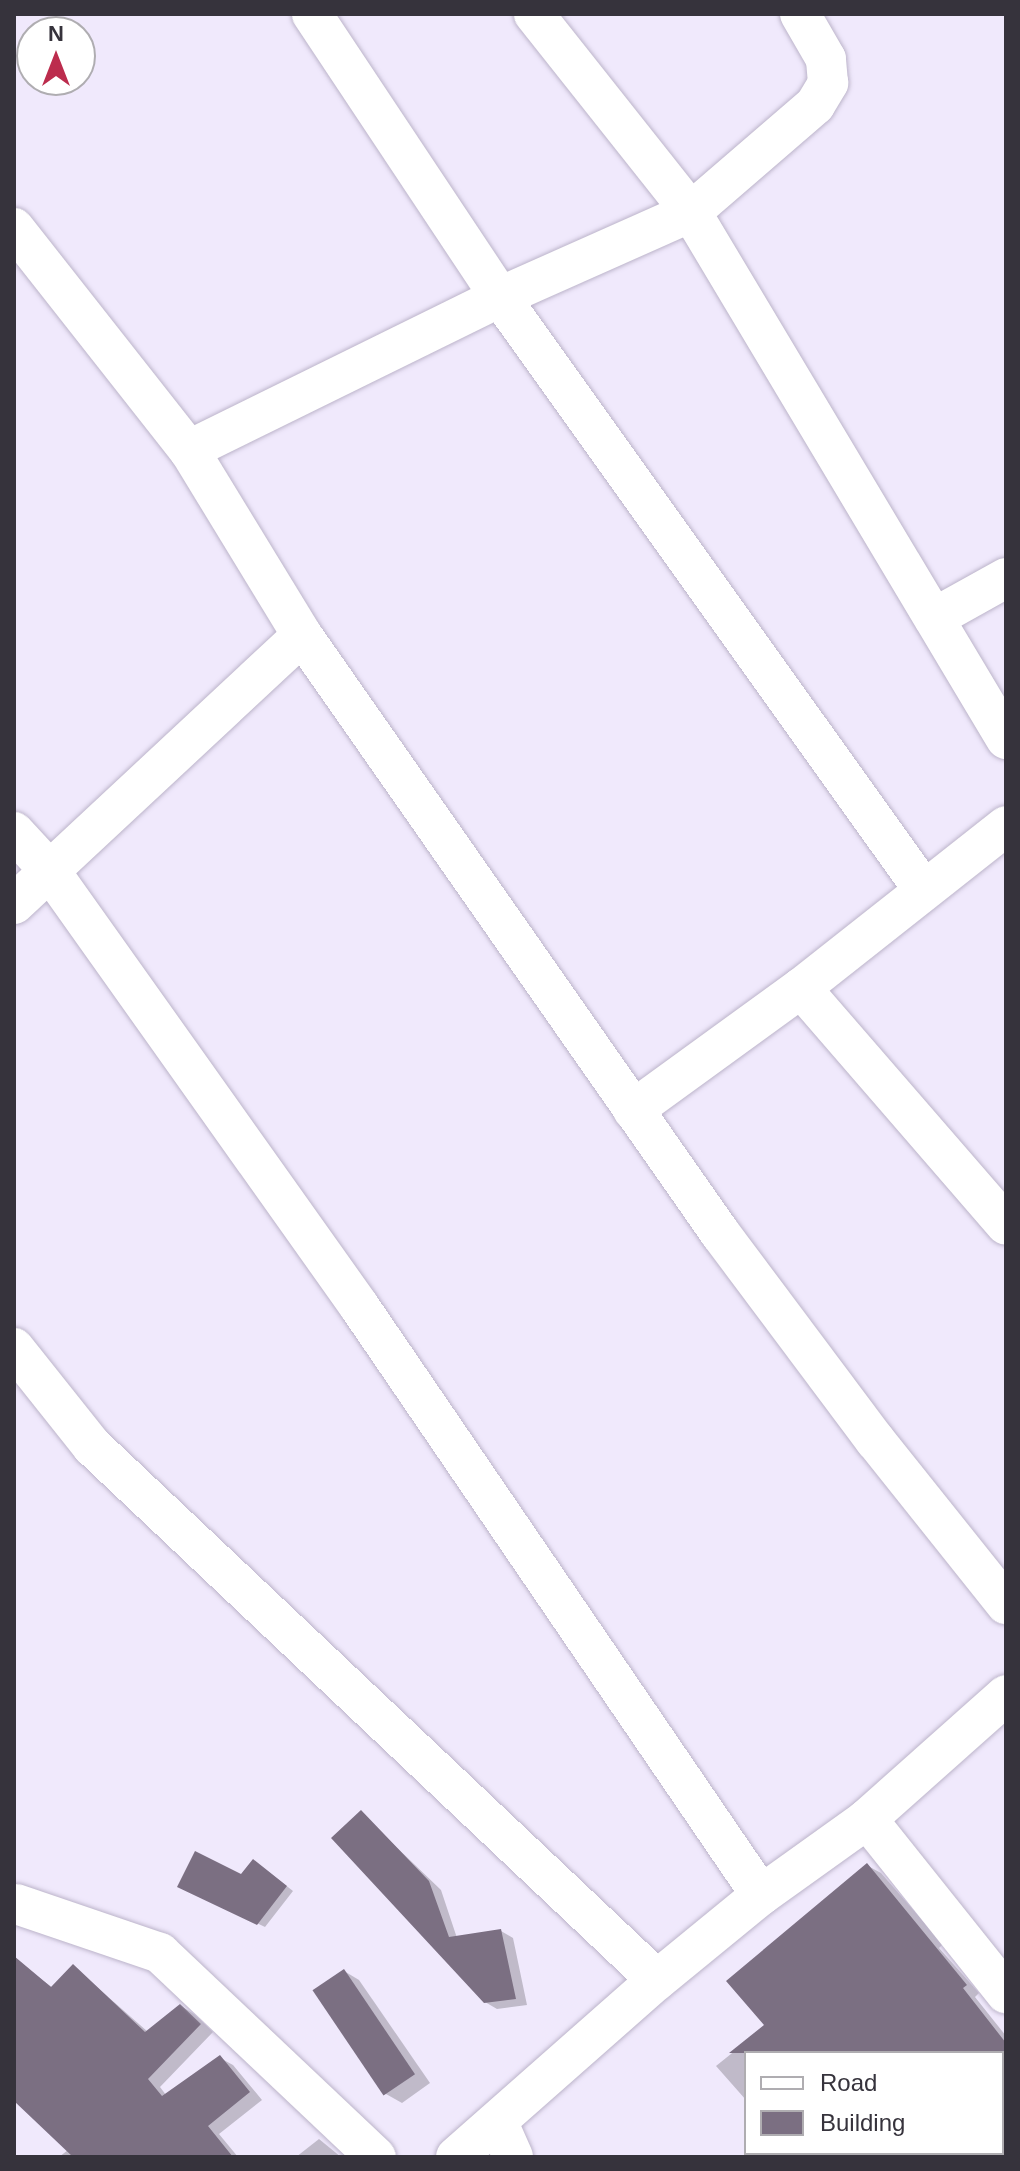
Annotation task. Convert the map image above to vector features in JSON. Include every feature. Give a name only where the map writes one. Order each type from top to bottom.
[{"type":"street","points":[[312,14],[500,297],[923,889]]},
{"type":"street","points":[[534,14],[691,212],[1006,739]]},
{"type":"street","points":[[189,450],[500,297],[691,212],[815,105],[828,83],[826,59],[811,17]]},
{"type":"street","points":[[14,228],[189,450],[302,635],[633,1110],[875,1440],[1006,1604]]},
{"type":"street","points":[[934,618],[1006,578]]},
{"type":"street","points":[[14,904],[302,635]]},
{"type":"street","points":[[633,1110],[801,988],[1006,826]]},
{"type":"street","points":[[14,832],[50,871],[359,1306],[761,1895]]},
{"type":"street","points":[[801,988],[1006,1225]]},
{"type":"street","points":[[14,1348],[92,1446],[657,1980]]},
{"type":"street","points":[[456,2157],[506,2140],[657,1980],[761,1895],[867,1819],[1006,1695]]},
{"type":"street","points":[[867,1819],[1006,1993]]},
{"type":"street","points":[[16,1904],[160,1953],[376,2157]]},
{"type":"building","points":[[361,1810],[429,1881],[449,1937],[501,1929],[516,1999],[484,2003],[331,1838]]},
{"type":"building","points":[[195,1851],[241,1874],[253,1859],[287,1886],[257,1925],[177,1887]]},
{"type":"building","points":[[867,1863],[967,1985],[963,1988],[1006,2043],[1006,2053],[729,2053],[764,2025],[726,1981]]},
{"type":"building","points":[[14,1956],[51,1987],[73,1964],[145,2032],[180,2004],[201,2024],[148,2079],[162,2096],[220,2055],[250,2092],[208,2126],[233,2157],[73,2157],[14,2101]]},
{"type":"building","points":[[344,1969],[415,2074],[384,2096],[312,1990]]}]
